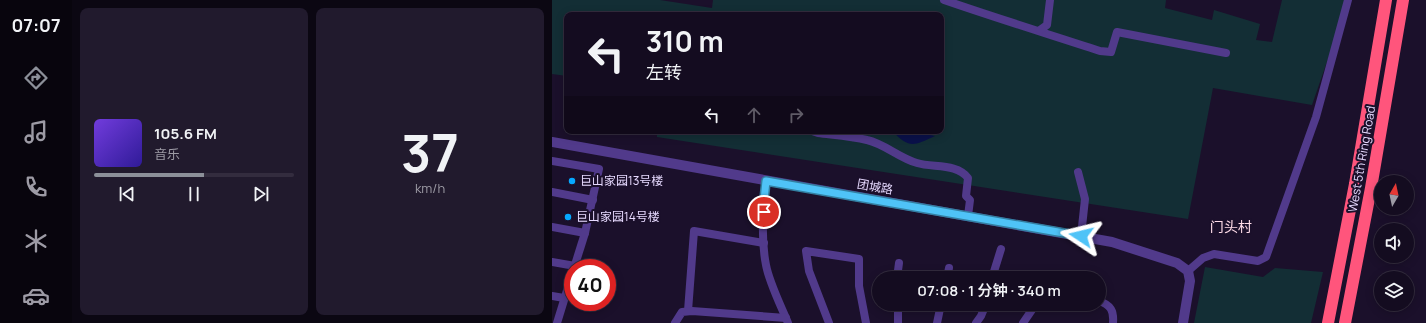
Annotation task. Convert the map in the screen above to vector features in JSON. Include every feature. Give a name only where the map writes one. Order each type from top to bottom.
[{"type":"highway","name":"West 5th Ring Road","points":[[1328,323],[1356,177],[1386,0]]},
{"type":"highway","name":"West 5th Ring Road","points":[[1345,323],[1371,188],[1403,0]]},
{"type":"street","points":[[944,0],[1105,52],[1110,52],[1117,32],[1226,53]]},
{"type":"street","points":[[1040,30],[1047,25],[1050,0]]},
{"type":"street","points":[[1183,323],[1190,280],[1188,271],[1203,258],[1214,254],[1258,261],[1266,257],[1316,118],[1348,0]]},
{"type":"street","points":[[825,134],[868,140],[885,147],[902,158],[918,164],[953,168],[963,172],[968,178],[966,196],[970,200],[968,216]]},
{"type":"street","name":"团城路","points":[[552,142],[1112,242],[1177,263],[1188,271]]},
{"type":"street","points":[[552,161],[599,169],[585,233],[577,259]]},
{"type":"street","points":[[1078,172],[1085,199],[1081,236]]},
{"type":"street","points":[[675,323],[682,312],[688,311],[787,320],[766,266],[764,243],[764,200],[766,181]]},
{"type":"street","points":[[552,192],[593,200]]},
{"type":"street","points":[[552,227],[585,233]]},
{"type":"street","points":[[688,311],[694,231],[764,243]]},
{"type":"street","points":[[994,271],[1001,249]]},
{"type":"street","points":[[829,323],[809,271],[806,251],[859,259],[859,286],[866,323]]},
{"type":"street","points":[[552,262],[564,265]]},
{"type":"street","points":[[898,271],[899,263]]},
{"type":"street","points":[[552,296],[564,298],[556,323]]},
{"type":"street","points":[[1106,304],[1114,314],[1114,323]]},
{"type":"street","points":[[898,311],[898,323]]},
{"type":"street","points":[[937,323],[940,311]]},
{"type":"street","points":[[976,323],[983,311]]},
{"type":"street","points":[[1023,323],[1031,311]]},
{"type":"green space","points":[[552,0],[660,0],[712,8],[713,0],[1166,0],[1165,8],[1212,20],[1214,10],[1260,24],[1256,40],[1272,42],[1282,0],[1346,0],[1347,4],[1312,105],[1213,88],[1188,219],[657,137],[657,134],[944,134],[944,12],[564,12],[564,76],[552,74]]},
{"type":"green space","points":[[1205,267],[1263,277],[1275,268],[1323,272],[1311,323],[1194,323]]},
{"type":"shaded area","points":[[895,134],[925,134],[935,136],[916,144],[908,143]]},
{"type":"place","name":"巨山家园13号楼","points":[[572,181]]},
{"type":"place","name":"巨山家园14号楼","points":[[568,217]]},
{"type":"district","name":"门头村","points":[[1231,227]]},
{"type":"route","points":[[764,212],[766,181],[1081,236]]}]
